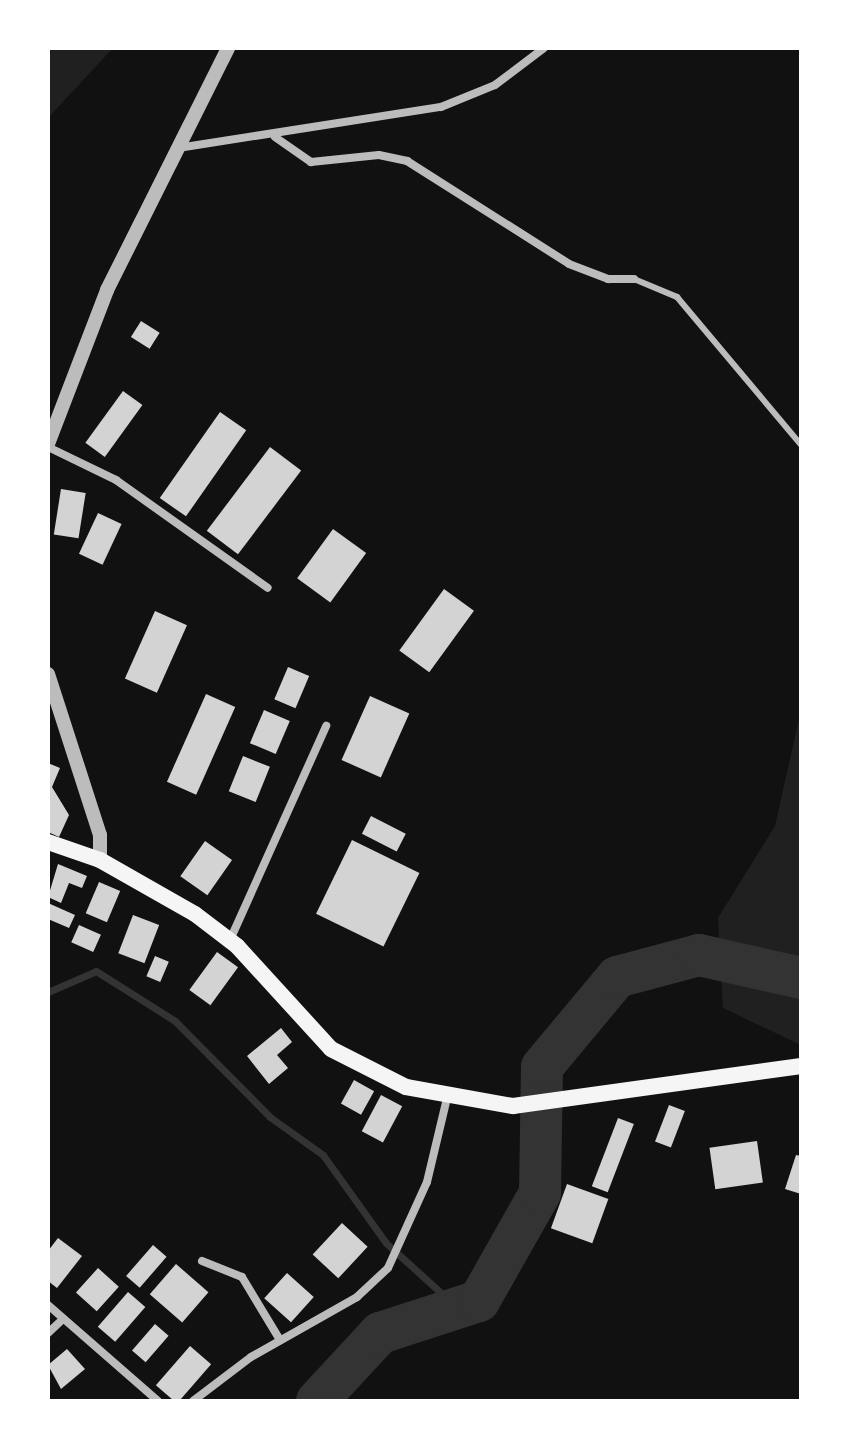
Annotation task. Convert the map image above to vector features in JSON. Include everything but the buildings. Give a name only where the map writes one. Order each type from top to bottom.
[{"type":"main road","points":[[48,842],[100,860],[230,941],[349,1062],[447,1098],[513,1106],[801,1066]]},
{"type":"street","points":[[228,48],[107,290],[52,419],[48,446],[116,480],[268,588]]},
{"type":"street","points":[[178,148],[275,137],[441,107],[495,85],[544,48]]},
{"type":"street","points":[[275,137],[311,162],[379,155],[407,161],[569,264],[608,279],[634,279]]},
{"type":"street","points":[[48,674],[100,835],[100,860]]},
{"type":"street","points":[[230,941],[326,726]]},
{"type":"street","points":[[193,1401],[280,1340],[357,1297],[388,1268],[403,1242],[427,1182],[447,1098]]},
{"type":"street","points":[[202,1261],[242,1277],[280,1340]]},
{"type":"street","points":[[48,1305],[158,1401]]},
{"type":"street","points":[[48,1333],[63,1319]]},
{"type":"lane","points":[[634,279],[677,297],[801,445]]},
{"type":"shaded area","points":[[48,48],[113,48],[48,118]]},
{"type":"shaded area","points":[[801,710],[801,1045],[723,1008],[718,918],[775,826]]},
{"type":"waterway","points":[[317,1401],[380,1333],[479,1301],[540,1193],[542,1067],[617,977],[699,955],[801,978]]},
{"type":"waterway","points":[[48,992],[96,971],[175,1021],[270,1117],[323,1155],[386,1243],[461,1311]]}]
